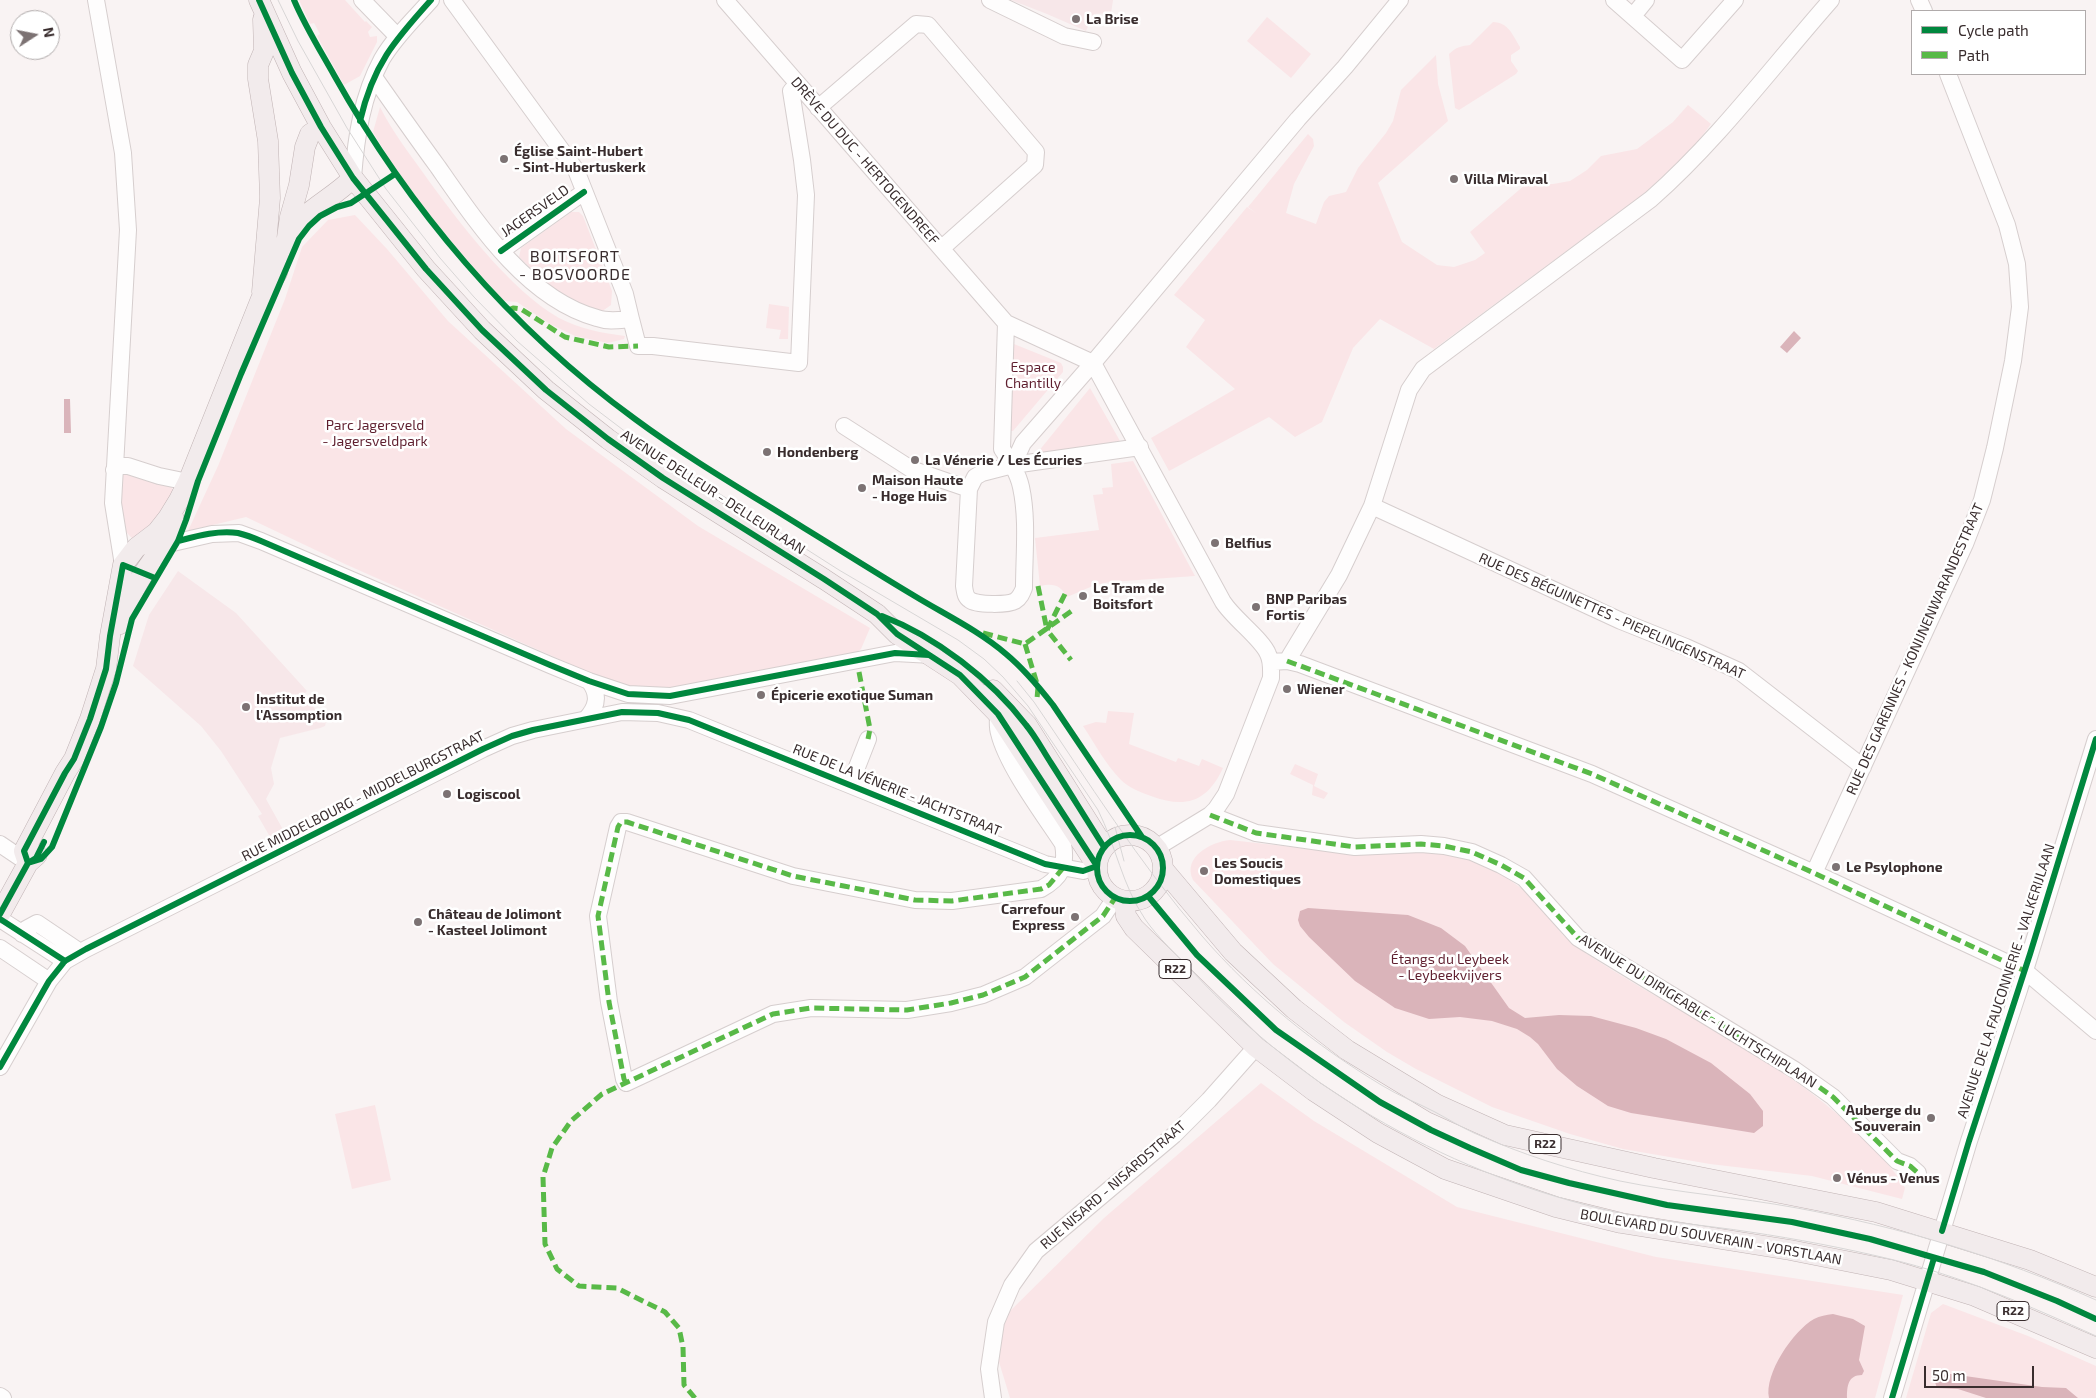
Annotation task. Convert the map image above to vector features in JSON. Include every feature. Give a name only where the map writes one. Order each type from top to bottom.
[{"type":"main road","name":"AVENUE DELLEUR - DELLEURLAAN","points":[[261,4],[292,73],[321,127],[353,178],[426,268],[482,330],[546,390],[608,439],[663,478],[824,578],[877,614]]},
{"type":"main road","points":[[261,4],[264,51],[258,65],[258,79],[268,141],[270,198],[261,299]]},
{"type":"main road","points":[[106,669],[122,570],[136,548],[157,532],[168,518],[188,482],[261,299],[277,273],[287,238],[290,217],[300,185],[304,147],[310,134],[321,127]]},
{"type":"main road","points":[[287,238],[297,222],[320,202],[339,191],[353,178]]},
{"type":"main road","points":[[0,914],[28,863],[36,858],[73,776],[74,759],[90,719],[117,631],[139,581],[164,545],[172,528],[179,500]]},
{"type":"main road","name":"R22","points":[[877,614],[897,634],[960,675],[998,714],[1026,754],[1097,866],[1098,878],[1102,886],[1119,900]]},
{"type":"main road","name":"R22","points":[[877,614],[902,624],[951,654],[971,669],[1006,702],[1027,725],[1104,847],[1113,839],[1130,835],[1146,838],[1233,952],[1294,1009],[1347,1050],[1436,1104],[1505,1135],[1654,1168],[1876,1212],[2030,1260],[2096,1287]]},
{"type":"main road","points":[[1097,866],[1098,858],[1104,847]]},
{"type":"main road","points":[[1119,900],[1140,900],[1152,894],[1161,880],[1160,858]]},
{"type":"main road","name":"BOULEVARD DU SOUVERAIN - VORSTLAAN","points":[[1119,900],[1134,928],[1256,1047],[1314,1091],[1378,1133],[1445,1169],[1507,1192],[1556,1207],[1621,1223],[1790,1250],[1884,1268],[1975,1296],[2096,1348]]},
{"type":"street","points":[[96,0],[123,153],[128,230],[113,512],[122,570]]},
{"type":"street","points":[[362,0],[398,37]]},
{"type":"street","points":[[353,178],[358,131],[374,77],[382,59],[398,37],[431,0]]},
{"type":"street","name":"JAGERSVELD","points":[[452,0],[576,170],[625,294],[638,346],[653,346],[798,363],[806,195],[791,90],[798,85]]},
{"type":"street","name":"DRÈVE DU DUC - HERTOGENDREEF","points":[[724,0],[1006,323],[1093,363]]},
{"type":"street","points":[[990,0],[1064,36],[1093,42]]},
{"type":"street","points":[[1013,466],[1023,443],[1400,0]]},
{"type":"street","points":[[1614,0],[1682,60],[1735,0]]},
{"type":"street","points":[[1632,16],[1646,0]]},
{"type":"street","points":[[1160,858],[1215,825],[1215,817],[1223,814],[1226,794],[1270,678],[1279,661],[1294,646],[1339,575],[1372,506],[1409,390],[1423,369],[1643,205],[1674,178],[1702,151],[1830,0]]},
{"type":"street","points":[[818,108],[916,24],[928,25],[1036,152],[1035,165],[942,248]]},
{"type":"street","name":"RUE DES GARENNES - KONIJNENWARANDESTRAAT","points":[[1814,873],[1965,544],[1982,500],[2012,361],[2020,307],[2017,264],[2007,225],[1948,75]]},
{"type":"street","name":"JAGERSVELD","points":[[374,77],[467,208],[501,251],[554,298],[579,312],[598,319],[614,321],[631,319]]},
{"type":"street","name":"JAGERSVELD","points":[[501,251],[584,192]]},
{"type":"street","points":[[1006,323],[1002,449],[1013,466],[1021,487],[1024,516],[1024,588],[1021,596],[1015,601],[1008,603],[975,603],[965,595],[968,495],[975,477],[982,473],[1013,466],[1140,447]]},
{"type":"street","points":[[1093,363],[1140,447],[1204,570],[1230,613],[1279,661],[1592,774],[1814,873],[2025,971],[2096,1030]]},
{"type":"street","points":[[844,426],[911,469],[968,495]]},
{"type":"street","points":[[114,470],[121,466],[128,466],[159,476],[188,482]]},
{"type":"street","name":"RUE DES BÉGUINETTES - PIEPELINGENSTRAAT","points":[[1372,506],[1621,621],[1739,671],[1863,767]]},
{"type":"street","points":[[164,545],[212,534],[239,533],[589,682],[628,694],[670,696],[692,694],[895,653],[932,656]]},
{"type":"street","points":[[586,719],[593,711],[596,701],[595,688],[589,682]]},
{"type":"street","points":[[689,720],[688,706],[692,694]]},
{"type":"street","name":"RUE MIDDELBOURG - MIDDELBURGSTRAAT","points":[[65,961],[512,736],[586,719],[636,711],[658,712],[689,720]]},
{"type":"street","points":[[998,714],[998,731],[1001,742],[1017,772],[1063,844],[1065,857],[1063,868],[1049,885],[1041,889],[952,901],[915,900],[793,876],[627,822],[621,822],[598,916],[609,1002],[626,1083],[773,1014],[811,1008],[907,1010],[951,1003],[983,995],[1025,977],[1103,916],[1119,900]]},
{"type":"street","name":"RUE DE LA VÉNERIE - JACHTSTRAAT","points":[[689,720],[1045,864],[1083,871],[1097,866]]},
{"type":"street","points":[[850,785],[868,739]]},
{"type":"street","name":"AVENUE DE LA FAUCONNERIE - VALKERIJLAAN","points":[[1942,1232],[2096,739]]},
{"type":"street","name":"AVENUE DU DIRIGEABLE - LUCHTSCHIPLAAN","points":[[1215,817],[1256,833],[1310,842],[1356,847],[1422,844],[1444,846],[1472,852],[1501,865],[1524,878],[1578,938],[1795,1070],[1832,1097],[1897,1161],[1910,1166],[1918,1173]]},
{"type":"street","points":[[0,844],[28,863]]},
{"type":"street","points":[[0,919],[65,961],[49,981],[0,1067]]},
{"type":"street","points":[[22,934],[26,929],[38,923],[80,952]]},
{"type":"street","points":[[0,948],[49,981]]},
{"type":"street","name":"RUE NISARD - NISARDSTRAAT","points":[[993,1398],[989,1369],[996,1322],[1012,1285],[1036,1251],[1174,1135],[1256,1047]]},
{"type":"street","points":[[1892,1398],[1942,1232]]},
{"type":"shaded area","name":"La Brise","points":[[1011,0],[1113,0],[1111,13],[1094,14],[1086,31]]},
{"type":"shaded area","points":[[1794,331],[1801,338],[1787,353],[1780,347]]},
{"type":"shaded area","points":[[64,399],[70,399],[71,433],[64,433]]},
{"type":"shaded area","name":"Institut de l'Assomption","points":[[178,571],[236,613],[307,691],[303,695],[326,722],[325,726],[320,728],[280,738],[271,768],[274,784],[266,799],[286,835],[273,842],[258,816],[262,814],[221,751],[201,726],[133,666],[149,615]]},
{"type":"shaded area","points":[[1308,908],[1408,915],[1441,928],[1465,946],[1509,1008],[1525,1018],[1559,1015],[1591,1016],[1636,1028],[1666,1039],[1711,1063],[1750,1094],[1763,1111],[1763,1126],[1754,1133],[1631,1113],[1608,1106],[1577,1086],[1557,1069],[1538,1044],[1517,1029],[1492,1021],[1460,1017],[1429,1019],[1395,1008],[1355,981],[1309,937],[1300,926],[1298,920],[1300,911]]},
{"type":"shaded area","points":[[1833,1314],[1853,1319],[1865,1326],[1859,1360],[1864,1371],[1862,1375],[1857,1375],[1849,1382],[1847,1398],[1769,1398],[1771,1377],[1789,1343],[1797,1333],[1814,1319]]},
{"type":"shaded area","points":[[1951,1374],[2042,1387],[2066,1388],[2078,1398],[1986,1398],[1958,1389],[1937,1388],[1933,1376]]},
{"type":"green space","points":[[299,0],[345,0],[372,27],[368,32],[370,37],[377,36],[377,42],[360,76],[344,85],[317,36],[320,34],[314,23],[310,24]]},
{"type":"green space","points":[[1267,17],[1311,54],[1291,78],[1247,41]]},
{"type":"green space","points":[[1493,22],[1503,24],[1520,47],[1511,55],[1511,61],[1518,71],[1459,110],[1455,108],[1449,54],[1459,47],[1470,45]]},
{"type":"green space","points":[[1436,55],[1438,84],[1448,121],[1378,183],[1402,242],[1437,265],[1454,267],[1475,260],[1485,253],[1470,232],[1526,184],[1553,184],[1570,181],[1587,170],[1601,156],[1637,149],[1673,122],[1688,105],[1711,124],[1694,147],[1645,193],[1434,349],[1380,319],[1353,348],[1322,422],[1295,437],[1269,417],[1169,471],[1151,438],[1235,389],[1186,347],[1205,320],[1174,295],[1247,207],[1256,213],[1248,207],[1308,134],[1313,139],[1314,146],[1294,184],[1286,213],[1316,224],[1324,202],[1329,196],[1346,192],[1358,168],[1386,133],[1393,121],[1401,90]]},
{"type":"green space","points":[[380,107],[401,142],[437,192],[468,232],[503,272],[540,306],[559,318],[591,330],[625,336],[624,339],[608,343],[575,336],[550,324],[517,302],[504,301],[434,220],[387,155],[373,132]]},
{"type":"green space","points":[[571,212],[579,212],[583,216],[612,291],[611,305],[601,312],[555,292],[519,257],[521,248]]},
{"type":"green space","name":"Parc Jagersveld - Jagersveldpark","points":[[355,215],[387,249],[448,321],[566,429],[698,526],[870,628],[861,649],[842,664],[679,692],[624,688],[345,564],[246,517],[188,531],[218,466],[285,299],[302,247],[328,220]]},
{"type":"green space","points":[[769,304],[789,307],[788,339],[779,339],[781,330],[766,328]]},
{"type":"green space","name":"Espace Chantilly","points":[[1014,344],[1061,363],[1063,372],[1013,431],[1011,431],[1012,346]]},
{"type":"green space","points":[[1090,388],[1120,441],[1038,454],[1038,452]]},
{"type":"green space","points":[[1133,461],[1195,576],[1110,582],[1095,585],[1067,597],[1059,587],[1040,586],[1035,538],[1099,530],[1093,495],[1103,494],[1102,488],[1113,487],[1111,464]]},
{"type":"green space","points":[[127,472],[170,484],[175,494],[173,500],[136,541],[129,536],[120,514],[119,481],[122,475]]},
{"type":"green space","points":[[1108,711],[1134,713],[1129,744],[1176,762],[1178,758],[1199,766],[1202,759],[1223,768],[1217,779],[1210,789],[1202,795],[1194,800],[1185,802],[1163,800],[1135,790],[1121,780],[1110,768],[1083,726],[1096,722],[1106,723]]},
{"type":"green space","points":[[1295,764],[1318,774],[1314,786],[1328,793],[1324,799],[1312,795],[1313,785],[1290,774]]},
{"type":"green space","name":"Étangs du Leybeek - Leybeekvijvers","points":[[1230,840],[1364,855],[1412,851],[1440,853],[1473,861],[1498,872],[1524,890],[1563,935],[1578,948],[1613,971],[1758,1056],[1827,1105],[1858,1133],[1889,1166],[1905,1188],[1902,1199],[1812,1176],[1710,1164],[1623,1149],[1570,1134],[1492,1107],[1416,1069],[1387,1052],[1344,1022],[1273,964],[1193,880],[1191,864],[1200,852],[1207,847]]},
{"type":"green space","points":[[1261,1083],[1314,1121],[1457,1207],[1656,1257],[1903,1295],[1875,1398],[1010,1398],[996,1352],[1006,1315],[1104,1218]]},
{"type":"green space","points":[[375,1105],[391,1180],[352,1189],[335,1114]]},
{"type":"green space","points":[[1943,1304],[2028,1336],[2096,1366],[2096,1398],[1906,1398],[1931,1313]]},
{"type":"tram line","points":[[278,0],[298,41],[347,128],[386,189],[440,258],[474,297],[517,341],[589,404],[643,445],[839,570],[958,640],[984,659],[1003,677],[1028,706],[1098,810],[1130,893],[1150,926],[1237,1016],[1333,1092],[1386,1124],[1440,1152],[1497,1176],[1555,1196],[1615,1212],[1838,1247],[1917,1266],[1995,1293],[2096,1336]]},
{"type":"tram line","points":[[1017,681],[1034,702],[1157,880],[1222,958],[1264,999],[1310,1037],[1389,1090],[1474,1133],[1564,1167],[1620,1181],[1775,1204],[1874,1224],[1986,1257],[2060,1284],[2096,1300]]},
{"type":"tram line","points":[[1115,827],[1124,861]]},
{"type":"marked path","points":[[508,310],[513,308],[521,309],[565,337],[609,347],[638,346]]},
{"type":"marked path","points":[[1038,586],[1047,630]]},
{"type":"marked path","points":[[1065,594],[1047,630],[1071,660]]},
{"type":"marked path","points":[[983,633],[1025,644],[1073,610]]},
{"type":"marked path","points":[[1025,644],[1038,687],[1037,699]]},
{"type":"marked path","points":[[1287,661],[1592,774],[1814,873],[2025,971]]},
{"type":"marked path","points":[[859,672],[870,729],[868,739]]},
{"type":"marked path","points":[[1210,815],[1256,833],[1355,847],[1421,844],[1444,846],[1472,852],[1501,865],[1524,878],[1578,938],[1795,1070],[1833,1097],[1897,1161],[1910,1166],[1918,1173]]},
{"type":"marked path","points":[[626,1083],[609,1002],[598,916],[618,827],[621,822],[627,822],[793,876],[915,900],[952,901],[1041,889],[1049,885],[1063,868]]},
{"type":"marked path","points":[[695,1398],[684,1385],[683,1347],[679,1328],[665,1312],[617,1288],[579,1286],[557,1269],[545,1244],[543,1177],[552,1148],[571,1121],[602,1094],[773,1014],[811,1008],[907,1010],[951,1003],[983,995],[1025,977],[1103,916],[1115,898]]},
{"type":"cycle path","points":[[259,0],[292,73],[321,127],[353,178],[426,269],[482,330],[546,390],[608,439],[663,478],[877,614],[897,634],[960,675],[998,714],[1097,866]]},
{"type":"cycle path","points":[[294,0],[308,29],[363,125],[429,219],[466,263],[546,346],[589,384],[655,434],[740,489],[972,630],[1006,654],[1031,678],[1053,705],[1142,837]]},
{"type":"cycle path","points":[[360,121],[371,84],[386,55],[406,28],[431,0]]},
{"type":"cycle path","points":[[28,863],[41,859],[52,847],[101,727],[116,683],[132,619],[178,541],[198,481],[241,374],[299,239],[320,216],[337,207],[351,203],[395,174]]},
{"type":"cycle path","points":[[501,251],[584,192]]},
{"type":"cycle path","points":[[178,541],[223,532],[247,536],[550,665],[628,694],[670,696],[895,653],[929,655]]},
{"type":"cycle path","points":[[28,863],[24,851],[74,759],[90,719],[106,669],[123,565],[155,578]]},
{"type":"cycle path","points":[[882,616],[942,647],[997,692],[1033,734],[1104,847]]},
{"type":"cycle path","points":[[0,1067],[49,981],[65,961],[86,949],[512,736],[622,712],[658,713],[689,720],[1045,864],[1083,871],[1097,866]]},
{"type":"cycle path","points":[[1942,1231],[2096,739]]},
{"type":"cycle path","points":[[1123,835],[1137,835],[1149,840],[1158,849],[1163,861],[1163,868],[1161,881],[1154,892],[1137,901],[1123,901],[1111,896],[1102,887],[1097,875],[1097,861],[1102,849],[1111,840],[1123,835]]},
{"type":"cycle path","points":[[0,914],[28,863],[36,858],[44,842]]},
{"type":"cycle path","points":[[1148,896],[1197,955],[1276,1030],[1380,1102],[1431,1130],[1470,1148],[1521,1170],[1569,1183],[1667,1205],[1792,1222],[1870,1239],[1984,1272],[2057,1301],[2096,1319]]},
{"type":"cycle path","points":[[0,919],[65,961]]},
{"type":"cycle path","points":[[1892,1398],[1934,1258]]},
{"type":"place","name":"La Brise","points":[[1076,19]]},
{"type":"place","name":"Église Saint-Hubert - Sint-Hubertuskerk","points":[[504,159]]},
{"type":"place","name":"Villa Miraval","points":[[1454,179]]},
{"type":"place","name":"Hondenberg","points":[[767,452]]},
{"type":"place","name":"La Vénerie / Les Écuries","points":[[915,460]]},
{"type":"place","name":"Maison Haute - Hoge Huis","points":[[862,488]]},
{"type":"place","name":"Belfius","points":[[1215,543]]},
{"type":"place","name":"Le Tram de Boitsfort","points":[[1083,596]]},
{"type":"place","name":"BNP Paribas Fortis","points":[[1256,607]]},
{"type":"place","name":"Wiener","points":[[1287,689]]},
{"type":"place","name":"Épicerie exotique Suman","points":[[761,695]]},
{"type":"place","name":"Institut de l'Assomption","points":[[246,707]]},
{"type":"place","name":"Logiscool","points":[[447,794]]},
{"type":"place","name":"Le Psylophone","points":[[1836,867]]},
{"type":"place","name":"Les Soucis Domestiques","points":[[1204,871]]},
{"type":"place","name":"Carrefour Express","points":[[1075,917]]},
{"type":"place","name":"Château de Jolimont - Kasteel Jolimont","points":[[418,922]]},
{"type":"place","name":"Auberge du Souverain","points":[[1931,1118]]},
{"type":"place","name":"Vénus - Venus","points":[[1837,1178]]},
{"type":"district","name":"BOITSFORT - BOSVOORDE","points":[[575,266]]}]
